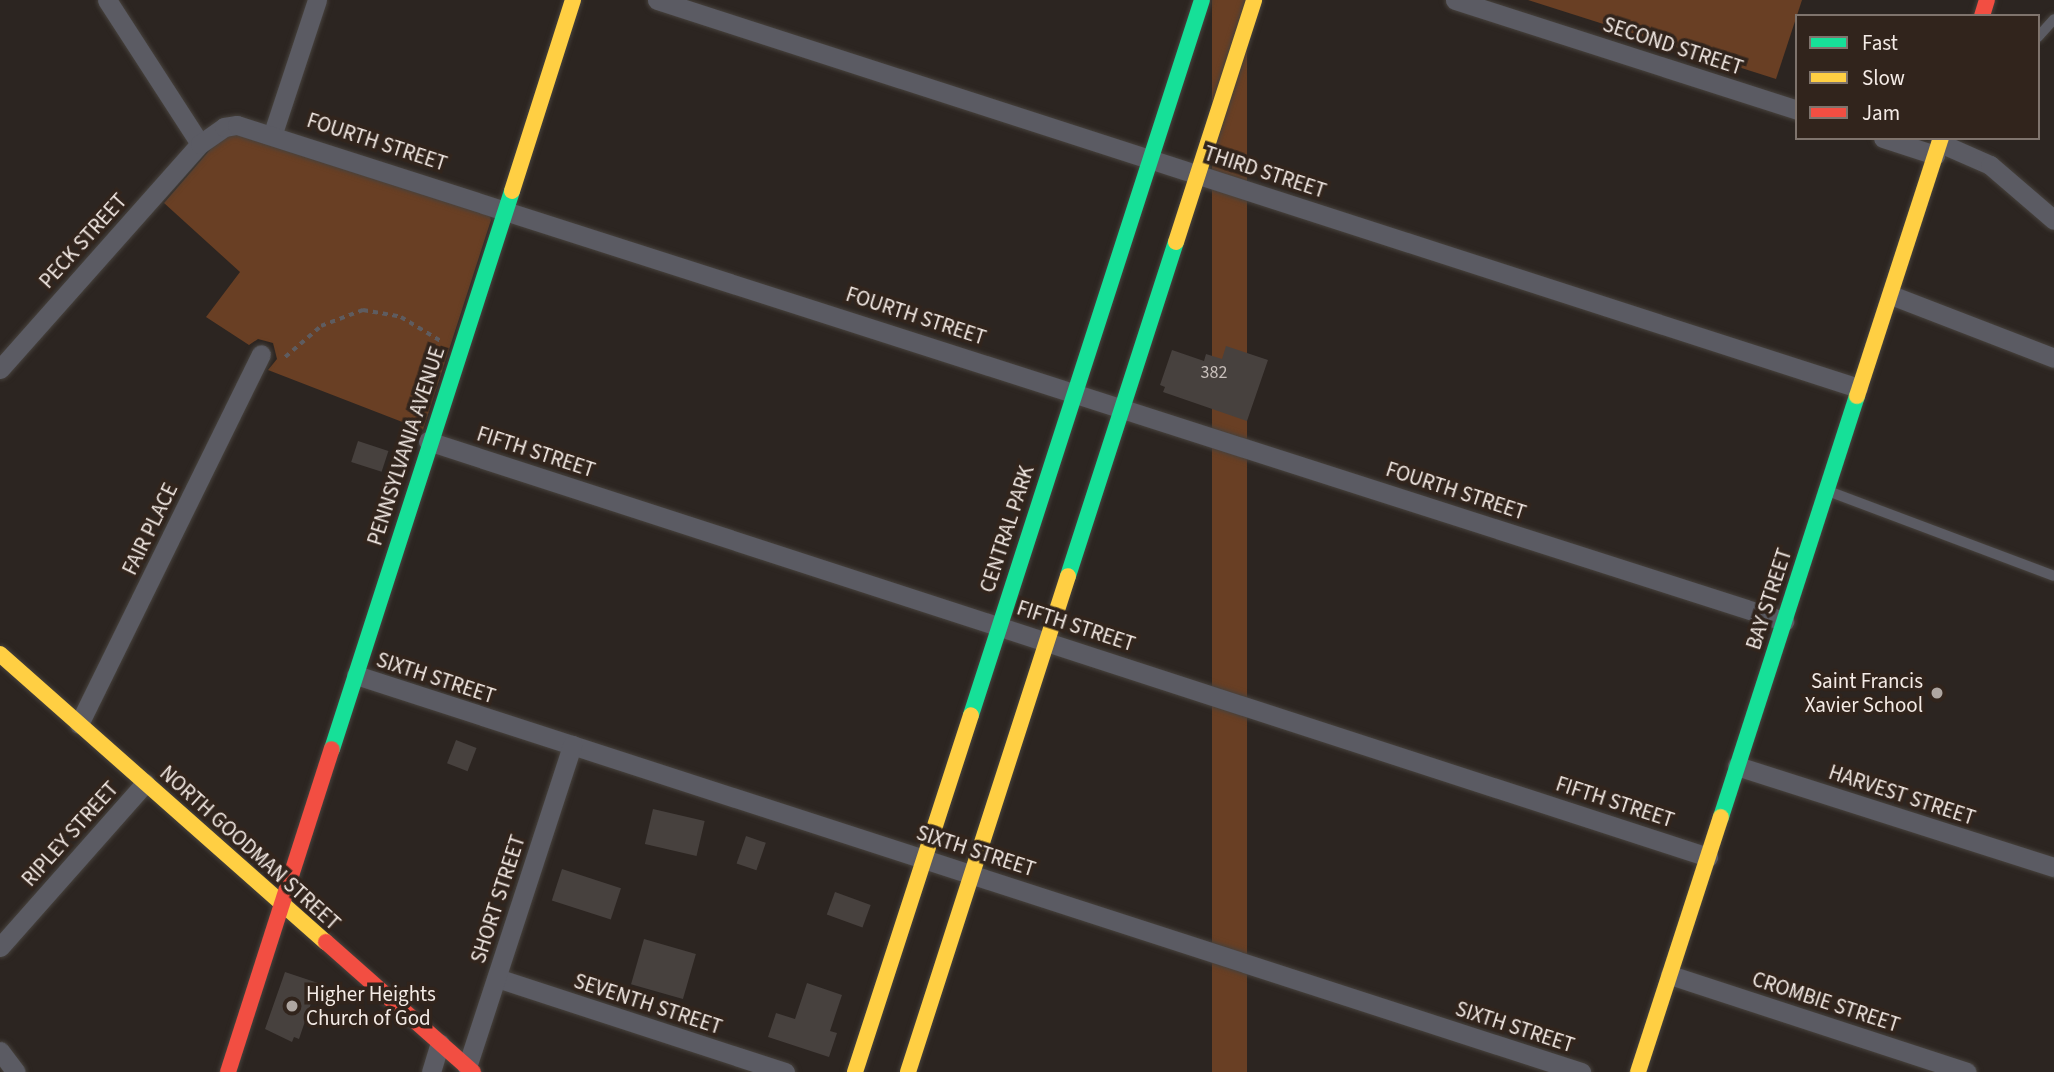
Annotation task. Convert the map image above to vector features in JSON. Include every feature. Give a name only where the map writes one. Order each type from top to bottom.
[{"type":"main road","name":"PENNSYLVANIA AVENUE","points":[[228,1072],[428,441],[573,0]]},
{"type":"main road","name":"CENTRAL PARK","points":[[855,1072],[1073,391],[1202,0]]},
{"type":"main road","points":[[908,1072],[1126,408],[1254,0]]},
{"type":"main road","name":"BAY STREET","points":[[1638,1072],[1858,387],[1939,146]]},
{"type":"main road","name":"NORTH GOODMAN STREET","points":[[0,654],[470,1070]]},
{"type":"street","points":[[107,0],[200,144]]},
{"type":"street","points":[[273,133],[317,0]]},
{"type":"street","name":"THIRD STREET","points":[[657,0],[1858,387]]},
{"type":"street","name":"SECOND STREET","points":[[1455,0],[1795,109]]},
{"type":"street","name":"FOURTH STREET","points":[[200,144],[224,127],[237,125],[273,133],[1784,621]]},
{"type":"street","points":[[1897,140],[1939,146],[1990,165],[2054,220]]},
{"type":"street","name":"PECK STREET","points":[[0,369],[200,144]]},
{"type":"street","points":[[1891,295],[2054,358]]},
{"type":"street","name":"FAIR PLACE","points":[[79,724],[261,354]]},
{"type":"street","name":"FIFTH STREET","points":[[428,441],[1708,857]]},
{"type":"street","name":"SIXTH STREET","points":[[356,675],[1581,1072]]},
{"type":"street","name":"SHORT STREET","points":[[470,1070],[496,978],[572,746]]},
{"type":"street","name":"HARVEST STREET","points":[[1737,766],[2054,867]]},
{"type":"street","name":"RIPLEY STREET","points":[[0,947],[145,783]]},
{"type":"street","name":"CROMBIE STREET","points":[[1670,975],[1967,1072]]},
{"type":"street","name":"SEVENTH STREET","points":[[496,978],[785,1072]]},
{"type":"street","points":[[430,1072],[440,1044]]},
{"type":"street","points":[[0,1051],[16,1072]]},
{"type":"lane","points":[[2040,35],[2054,19]]},
{"type":"lane","points":[[1826,490],[2054,576]]},
{"type":"path","points":[[285,357],[321,326],[363,310],[401,317],[443,342]]},
{"type":"shaded area","points":[[1212,0],[1247,0],[1247,1072],[1212,1072]]},
{"type":"shaded area","points":[[1528,0],[1802,0],[1797,14],[1795,14],[1776,79]]},
{"type":"shaded area","points":[[232,130],[489,214],[491,220],[423,430],[268,370],[277,359],[273,343],[258,339],[249,345],[206,317],[240,272],[164,203],[222,136]]},
{"type":"building","points":[[1226,346],[1268,360],[1247,421],[1163,392],[1165,387],[1160,385],[1172,350],[1204,361],[1206,354],[1222,359]]},
{"type":"building","points":[[358,441],[388,451],[382,472],[351,462]]},
{"type":"building","points":[[456,740],[477,748],[468,771],[447,763]]},
{"type":"building","points":[[653,809],[705,821],[697,856],[645,844]]},
{"type":"building","points":[[746,836],[766,843],[756,870],[737,863]]},
{"type":"building","points":[[562,869],[621,888],[611,920],[552,900]]},
{"type":"building","points":[[835,892],[871,905],[862,928],[827,915]]},
{"type":"building","points":[[644,939],[696,954],[683,999],[631,984]]},
{"type":"building","name":"Higher Heights Church of God","points":[[285,972],[318,983],[299,1039],[294,1037],[292,1042],[265,1029]]},
{"type":"building","points":[[807,983],[842,995],[830,1031],[837,1033],[829,1057],[768,1037],[776,1013],[795,1019]]},
{"type":"traffic: fast","points":[[971,715],[1202,0]]},
{"type":"traffic: fast","points":[[332,749],[512,191]]},
{"type":"traffic: fast","points":[[1068,576],[1176,242]]},
{"type":"traffic: fast","points":[[1721,817],[1857,396]]},
{"type":"traffic: slow","points":[[512,191],[573,0]]},
{"type":"traffic: slow","points":[[1176,242],[1254,0]]},
{"type":"traffic: slow","points":[[1857,396],[1940,140]]},
{"type":"traffic: slow","points":[[908,1072],[1068,576]]},
{"type":"traffic: slow","points":[[0,654],[326,942]]},
{"type":"traffic: slow","points":[[855,1072],[971,715]]},
{"type":"traffic: slow","points":[[1638,1072],[1721,817]]},
{"type":"traffic: jam","points":[[1983,14],[1987,0]]},
{"type":"traffic: jam","points":[[228,1072],[332,749]]},
{"type":"traffic: jam","points":[[326,942],[473,1072]]},
{"type":"place","name":"Saint Francis Xavier School","points":[[1937,693]]},
{"type":"place","name":"Higher Heights Church of God","points":[[292,1006]]}]
